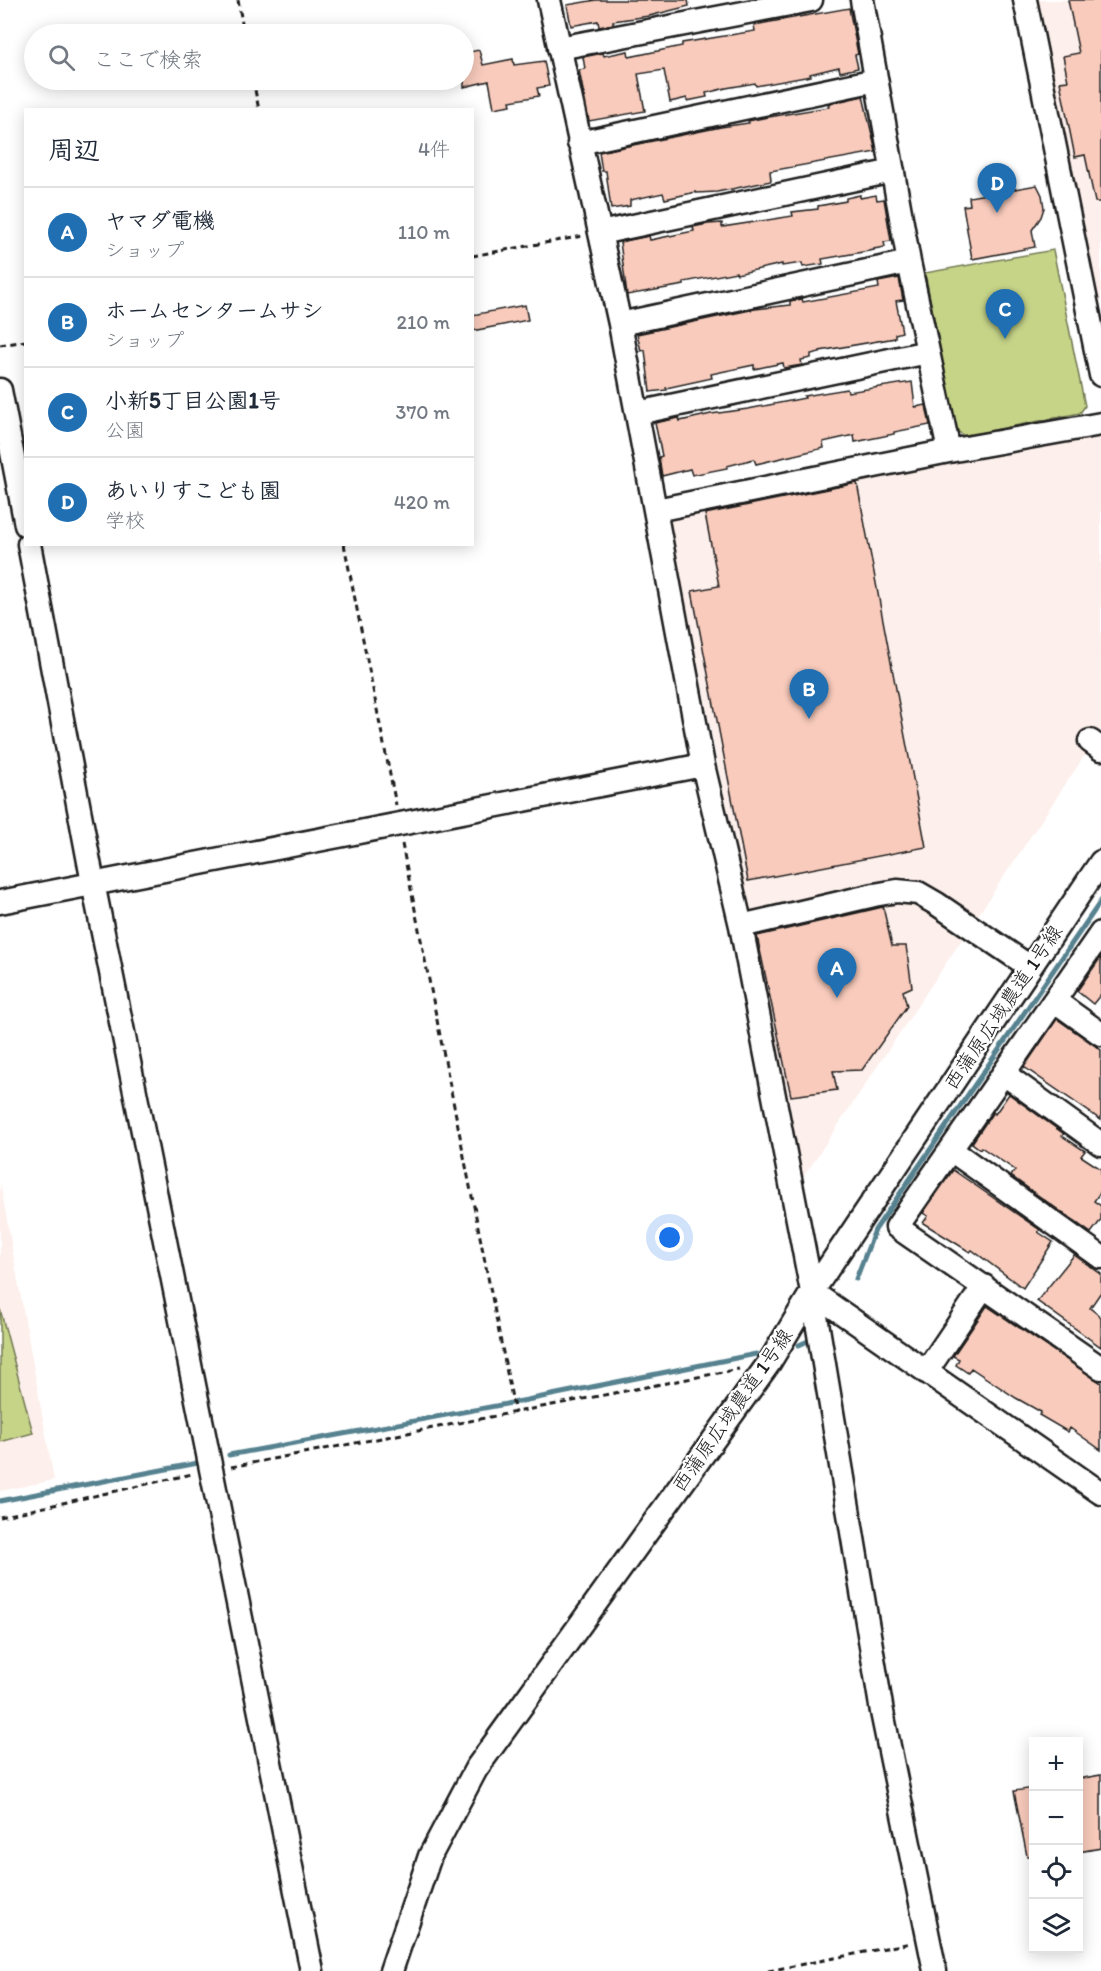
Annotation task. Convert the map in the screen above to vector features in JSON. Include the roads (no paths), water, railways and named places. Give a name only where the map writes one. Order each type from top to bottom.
[{"type":"street","points":[[549,0],[620,324],[703,765],[741,926],[812,1292],[882,1712],[934,1971]]},
{"type":"street","points":[[560,48],[811,0]]},
{"type":"street","points":[[862,0],[909,262],[949,451]]},
{"type":"street","points":[[1025,0],[1101,375]]},
{"type":"street","points":[[579,143],[876,80]]},
{"type":"street","points":[[600,233],[893,171]]},
{"type":"street","points":[[620,324],[909,262]]},
{"type":"street","points":[[637,413],[928,352]]},
{"type":"street","points":[[0,390],[24,515]]},
{"type":"street","points":[[656,510],[949,451],[1101,424]]},
{"type":"street","points":[[29,546],[93,883],[312,1971]]},
{"type":"street","points":[[0,902],[703,765]]},
{"type":"street","name":"西蒲原広域農道 1号線","points":[[391,1971],[430,1856],[476,1769],[769,1363],[812,1292],[1101,862]]},
{"type":"street","points":[[741,926],[874,895],[897,891],[918,893],[1030,967]]},
{"type":"street","points":[[1101,933],[897,1227],[1101,1368]]},
{"type":"street","points":[[1055,1001],[1101,1034]]},
{"type":"street","points":[[1004,1074],[1101,1144]]},
{"type":"street","points":[[951,1150],[1101,1257]]},
{"type":"street","points":[[926,1372],[984,1286]]},
{"type":"street","points":[[812,1292],[1101,1494]]},
{"type":"waterway","points":[[856,1279],[875,1230],[1101,901]]},
{"type":"waterway","points":[[799,1345],[808,1341]]},
{"type":"waterway","points":[[229,1455],[522,1401],[756,1354]]},
{"type":"waterway","points":[[0,1501],[198,1463]]},
{"type":"place","name":"あいりすこども園","points":[[997,213]]},
{"type":"place","name":"小新5丁目公園1号","points":[[1005,339]]},
{"type":"place","name":"ホームセンタームサシ","points":[[809,719]]},
{"type":"place","name":"ヤマダ電機","points":[[837,998]]}]
